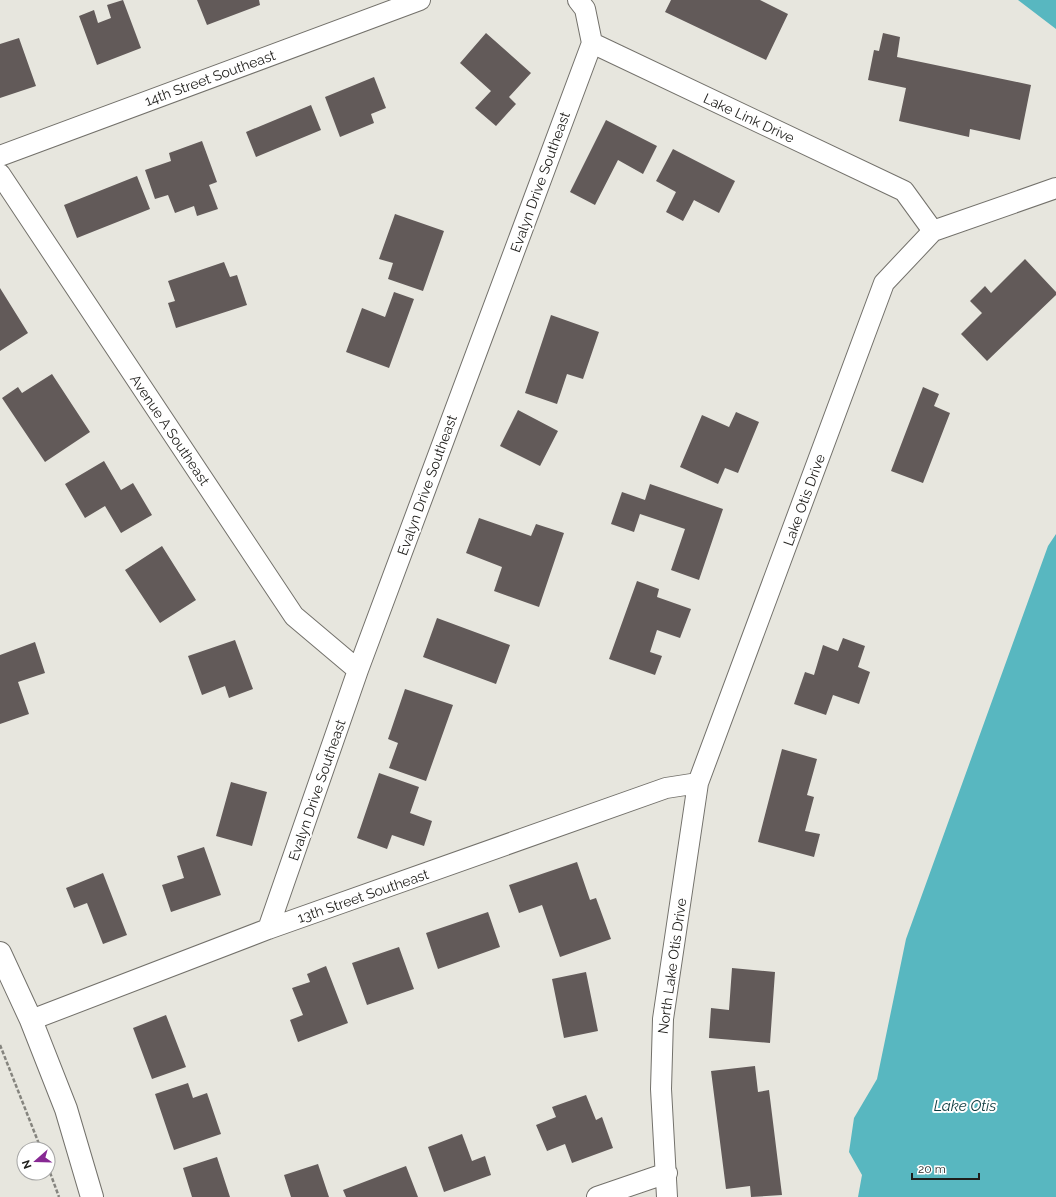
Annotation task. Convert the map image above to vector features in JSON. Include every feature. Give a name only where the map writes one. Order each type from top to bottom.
[{"type":"main road","points":[[0,954],[30,1020],[66,1109],[92,1197]]},
{"type":"street","name":"14th Street Southeast","points":[[0,156],[420,0]]},
{"type":"street","points":[[578,0],[585,9],[592,43]]},
{"type":"street","name":"Lake Link Drive","points":[[592,43],[904,191],[933,231]]},
{"type":"street","name":"Evalyn Drive Southeast","points":[[268,929],[358,670],[592,43]]},
{"type":"street","name":"Avenue A Southeast","points":[[0,174],[294,616],[358,670]]},
{"type":"street","points":[[933,231],[1056,188]]},
{"type":"street","name":"Lake Otis Drive","points":[[698,783],[884,283],[933,231]]},
{"type":"street","name":"13th Street Southeast","points":[[30,1020],[268,929],[666,788],[698,783]]},
{"type":"street","name":"North Lake Otis Drive","points":[[667,1197],[667,1173],[661,1089],[663,1019],[698,783]]},
{"type":"street","points":[[597,1197],[667,1173]]},
{"type":"path","points":[[0,1045],[38,1141]]},
{"type":"path","points":[[53,1181],[59,1197]]},
{"type":"water","points":[[1018,0],[1056,0],[1056,29]]},
{"type":"water","name":"Lake Otis","points":[[1056,534],[1056,1197],[858,1197],[862,1175],[849,1152],[854,1118],[877,1079],[906,939],[1048,546]]},
{"type":"building","points":[[123,0],[141,48],[97,65],[79,16],[94,10],[98,23],[111,18],[107,5]]},
{"type":"building","points":[[197,0],[259,0],[260,5],[207,25]]},
{"type":"building","points":[[671,0],[760,0],[788,14],[766,60],[665,12]]},
{"type":"building","points":[[486,33],[531,73],[509,97],[516,104],[496,126],[475,108],[491,91],[460,63]]},
{"type":"building","points":[[883,33],[900,37],[897,57],[1031,85],[1020,140],[970,129],[969,137],[899,121],[906,88],[868,80],[874,50],[879,51]]},
{"type":"building","points":[[19,38],[36,86],[0,98],[0,44]]},
{"type":"building","points":[[374,77],[386,108],[371,114],[374,123],[340,137],[325,97]]},
{"type":"building","points":[[311,105],[321,130],[256,157],[246,132]]},
{"type":"building","points":[[606,120],[657,146],[643,174],[618,160],[595,205],[570,192]]},
{"type":"building","points":[[202,141],[217,182],[209,185],[218,209],[197,216],[194,206],[175,213],[168,195],[155,199],[145,170],[171,161],[169,153]]},
{"type":"building","points":[[673,149],[735,181],[719,213],[694,200],[683,221],[666,212],[676,192],[656,181]]},
{"type":"building","points":[[137,176],[150,209],[77,238],[64,205]]},
{"type":"building","points":[[395,214],[444,231],[423,291],[388,279],[393,263],[379,259]]},
{"type":"building","points":[[1025,259],[1056,292],[1056,295],[987,361],[961,334],[982,313],[970,301],[985,286],[991,293]]},
{"type":"building","points":[[224,262],[230,277],[237,275],[247,305],[176,328],[168,303],[175,301],[168,281]]},
{"type":"building","points":[[0,288],[28,333],[0,351]]},
{"type":"building","points":[[394,292],[414,299],[389,368],[346,352],[362,308],[385,317]]},
{"type":"building","points":[[551,315],[599,332],[583,379],[567,374],[557,404],[525,393]]},
{"type":"building","points":[[52,374],[90,432],[45,462],[2,398],[18,387],[22,393]]},
{"type":"building","points":[[923,387],[939,394],[934,406],[950,413],[923,483],[891,471]]},
{"type":"building","points":[[518,410],[558,431],[540,466],[500,446]]},
{"type":"building","points":[[736,412],[759,422],[738,473],[725,468],[718,484],[680,467],[702,415],[729,427]]},
{"type":"building","points":[[104,461],[121,490],[133,483],[152,515],[121,533],[105,506],[85,518],[65,484]]},
{"type":"building","points":[[650,484],[723,509],[699,580],[671,570],[685,529],[640,514],[634,532],[611,524],[622,492],[645,500]]},
{"type":"building","points":[[479,518],[531,536],[536,524],[564,533],[539,607],[494,591],[502,567],[466,553]]},
{"type":"building","points":[[162,546],[196,600],[160,623],[125,570]]},
{"type":"building","points":[[637,581],[659,589],[657,597],[691,609],[680,638],[657,630],[650,652],[662,656],[655,675],[609,659]]},
{"type":"building","points":[[437,618],[510,645],[496,684],[423,657]]},
{"type":"building","points":[[843,638],[865,646],[858,667],[870,672],[859,704],[833,695],[826,715],[794,704],[805,672],[814,675],[823,645],[838,651]]},
{"type":"building","points":[[235,640],[253,689],[229,698],[225,686],[202,695],[188,656]]},
{"type":"building","points":[[35,642],[45,673],[18,682],[29,714],[0,724],[0,655]]},
{"type":"building","points":[[405,689],[453,705],[426,781],[389,768],[398,743],[388,739]]},
{"type":"building","points":[[782,749],[817,759],[807,795],[814,797],[805,831],[820,834],[814,857],[758,842]]},
{"type":"building","points":[[379,773],[419,787],[410,813],[432,821],[424,846],[392,835],[387,849],[357,838]]},
{"type":"building","points":[[231,782],[267,792],[252,846],[216,836]]},
{"type":"building","points":[[204,847],[221,895],[171,912],[162,885],[184,878],[177,856]]},
{"type":"building","points":[[577,862],[590,900],[596,898],[611,939],[560,957],[542,905],[519,913],[509,885]]},
{"type":"building","points":[[103,873],[127,935],[103,944],[87,903],[74,908],[66,888]]},
{"type":"building","points":[[488,912],[500,947],[438,969],[426,933]]},
{"type":"building","points":[[399,947],[414,989],[367,1005],[352,963]]},
{"type":"building","points":[[326,966],[348,1023],[298,1042],[290,1020],[303,1015],[292,988],[310,982],[307,974]]},
{"type":"building","points":[[732,968],[775,972],[770,1043],[709,1038],[711,1008],[729,1010]]},
{"type":"building","points":[[586,972],[598,1031],[564,1038],[552,979]]},
{"type":"building","points":[[166,1015],[186,1067],[152,1079],[133,1028]]},
{"type":"building","points":[[755,1066],[758,1092],[769,1090],[782,1195],[751,1197],[750,1186],[726,1189],[711,1071]]},
{"type":"building","points":[[188,1083],[193,1098],[207,1093],[221,1134],[174,1150],[155,1094]]},
{"type":"building","points":[[586,1095],[596,1120],[602,1117],[613,1148],[572,1163],[565,1144],[547,1151],[536,1125],[556,1117],[552,1107]]},
{"type":"building","points":[[462,1134],[472,1161],[485,1156],[491,1175],[444,1192],[428,1147]]},
{"type":"building","points":[[217,1157],[230,1197],[192,1197],[183,1168]]},
{"type":"building","points":[[318,1164],[329,1197],[291,1197],[284,1175]]},
{"type":"building","points":[[406,1166],[418,1197],[346,1197],[343,1190]]}]
